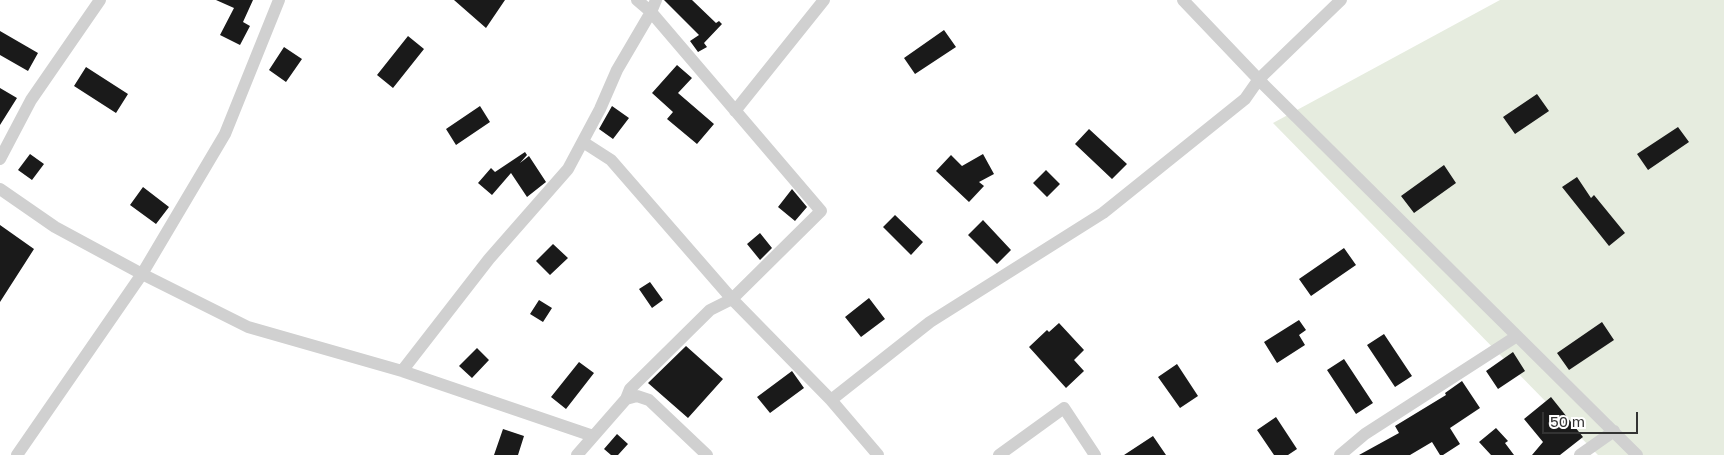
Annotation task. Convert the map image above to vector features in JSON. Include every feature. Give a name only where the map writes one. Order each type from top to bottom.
[{"type":"street","points":[[0,159],[31,100],[100,0]]},
{"type":"street","points":[[17,455],[142,274],[225,134],[279,0]]},
{"type":"street","points":[[577,455],[626,399],[630,389],[710,310],[732,299],[821,212],[651,12],[637,0]]},
{"type":"street","points":[[402,371],[489,259],[568,169],[617,70],[656,0]]},
{"type":"street","points":[[735,111],[824,0]]},
{"type":"street","points":[[1183,0],[1259,79],[1637,455]]},
{"type":"street","points":[[831,400],[930,322],[1103,213],[1245,99],[1259,79],[1341,0]]},
{"type":"street","points":[[583,142],[611,160],[732,299],[831,400],[878,455]]},
{"type":"street","points":[[0,188],[55,227],[142,274],[248,327],[402,371],[593,436]]},
{"type":"street","points":[[1340,455],[1365,434],[1517,336]]},
{"type":"street","points":[[626,399],[637,396],[649,400],[707,455]]},
{"type":"street","points":[[999,455],[1064,408],[1095,455]]},
{"type":"street","points":[[1580,455],[1614,431]]},
{"type":"shaded area","points":[[1500,0],[1724,0],[1724,455],[1598,455],[1273,123]]},
{"type":"building","points":[[216,0],[253,0],[243,22],[250,26],[240,45],[220,35],[234,8]]},
{"type":"building","points":[[454,0],[505,0],[486,28]]},
{"type":"building","points":[[664,0],[692,0],[716,23],[719,21],[722,24],[704,43],[707,47],[698,52],[690,41],[699,35]]},
{"type":"building","points":[[944,30],[956,47],[915,74],[904,58]]},
{"type":"building","points":[[0,31],[38,53],[28,71],[0,55]]},
{"type":"building","points":[[408,36],[424,49],[393,88],[377,75]]},
{"type":"building","points":[[284,47],[302,59],[286,82],[269,70]]},
{"type":"building","points":[[677,65],[692,78],[678,93],[714,124],[697,144],[667,119],[673,112],[652,93]]},
{"type":"building","points":[[86,67],[128,94],[116,113],[74,86]]},
{"type":"building","points":[[0,88],[17,98],[0,125]]},
{"type":"building","points":[[1537,94],[1549,111],[1515,134],[1503,117]]},
{"type":"building","points":[[480,106],[490,122],[456,145],[446,129]]},
{"type":"building","points":[[612,106],[629,118],[613,139],[599,129]]},
{"type":"building","points":[[1678,127],[1689,142],[1648,170],[1637,154]]},
{"type":"building","points":[[1089,129],[1127,164],[1112,179],[1075,144]]},
{"type":"building","points":[[525,152],[527,155],[520,163],[529,156],[546,182],[527,197],[511,173],[492,195],[478,183],[491,168],[495,172]]},
{"type":"building","points":[[30,154],[44,164],[32,180],[18,170]]},
{"type":"building","points":[[983,154],[994,174],[979,182],[984,186],[969,202],[936,171],[951,155],[962,166]]},
{"type":"building","points":[[1444,165],[1456,183],[1414,213],[1401,196]]},
{"type":"building","points":[[1046,170],[1060,184],[1047,197],[1033,183]]},
{"type":"building","points":[[1577,177],[1591,198],[1594,195],[1625,233],[1609,246],[1562,187]]},
{"type":"building","points":[[143,187],[169,207],[156,224],[130,205]]},
{"type":"building","points":[[792,189],[807,207],[795,221],[778,207]]},
{"type":"building","points":[[895,215],[923,242],[911,255],[883,227]]},
{"type":"building","points":[[983,220],[1011,250],[997,264],[968,235]]},
{"type":"building","points":[[0,225],[34,249],[0,302]]},
{"type":"building","points":[[760,233],[772,248],[760,260],[747,244]]},
{"type":"building","points":[[553,244],[568,258],[550,275],[536,261]]},
{"type":"building","points":[[1344,248],[1356,265],[1311,296],[1299,279]]},
{"type":"building","points":[[650,282],[663,300],[652,308],[639,289]]},
{"type":"building","points":[[869,298],[885,319],[861,337],[845,317]]},
{"type":"building","points":[[539,300],[552,308],[543,322],[530,314]]},
{"type":"building","points":[[1299,320],[1306,330],[1299,335],[1305,345],[1277,363],[1264,342]]},
{"type":"building","points":[[1602,322],[1614,340],[1569,370],[1557,353]]},
{"type":"building","points":[[1059,323],[1084,350],[1074,360],[1084,371],[1066,388],[1029,347],[1047,330],[1049,332]]},
{"type":"building","points":[[1384,334],[1412,376],[1395,387],[1367,345]]},
{"type":"building","points":[[686,346],[723,379],[688,418],[648,383]]},
{"type":"building","points":[[477,348],[489,360],[472,378],[459,366]]},
{"type":"building","points":[[1513,352],[1525,371],[1498,389],[1486,371]]},
{"type":"building","points":[[1344,359],[1373,403],[1356,414],[1327,370]]},
{"type":"building","points":[[579,362],[594,373],[566,409],[551,397]]},
{"type":"building","points":[[1177,364],[1198,396],[1180,408],[1158,377]]},
{"type":"building","points":[[792,371],[804,388],[770,413],[757,397]]},
{"type":"building","points":[[1462,381],[1480,408],[1450,428],[1460,444],[1443,455],[1440,455],[1432,442],[1410,455],[1359,455],[1399,433],[1395,426],[1446,395],[1445,393]]},
{"type":"building","points":[[1551,397],[1583,437],[1560,455],[1532,455],[1543,442],[1524,419]]},
{"type":"building","points":[[1276,417],[1297,449],[1288,455],[1274,455],[1257,430]]},
{"type":"building","points":[[1496,428],[1508,441],[1505,443],[1514,455],[1491,455],[1479,442]]},
{"type":"building","points":[[503,429],[524,436],[518,455],[494,455]]},
{"type":"building","points":[[617,434],[628,444],[618,455],[611,455],[604,449]]},
{"type":"building","points":[[1153,436],[1166,455],[1124,455]]}]
